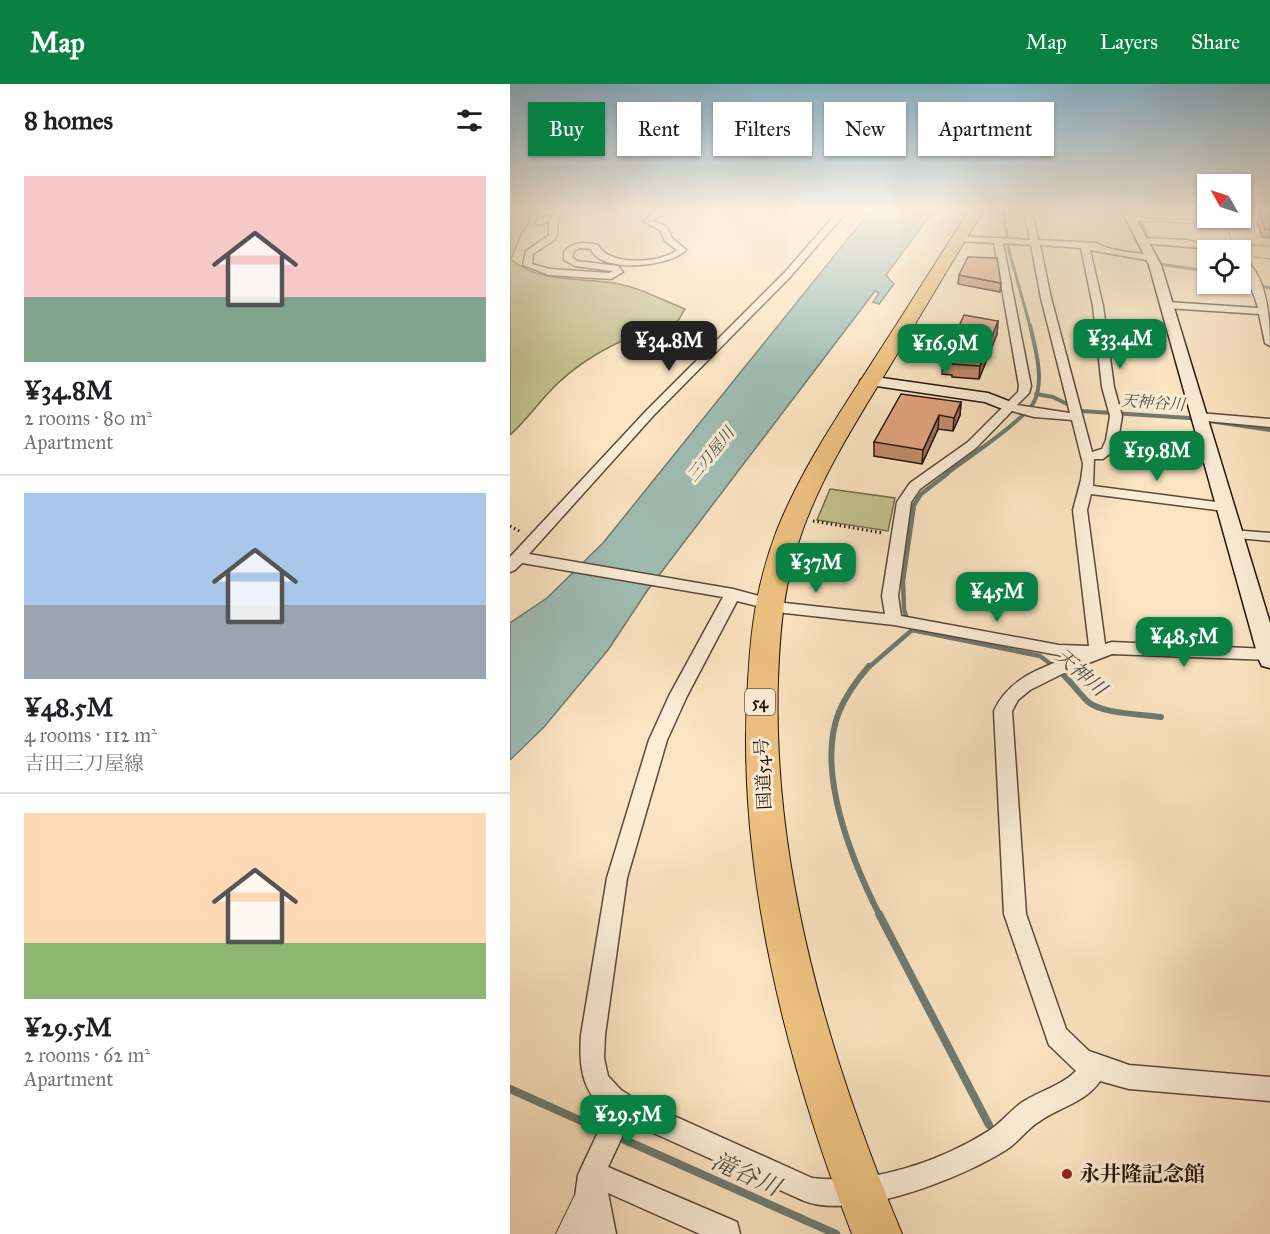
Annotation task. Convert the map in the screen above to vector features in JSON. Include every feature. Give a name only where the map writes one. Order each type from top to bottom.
[{"type":"highway","name":"国道54号","points":[[877,1234],[859,1191],[803,1016],[785,939],[771,861],[760,753],[760,699],[768,604],[781,555],[799,505],[820,462],[868,381],[943,263]]},
{"type":"main road","points":[[1152,263],[1167,305],[1269,658]]},
{"type":"main road","points":[[868,381],[988,398],[1010,406]]},
{"type":"street","points":[[527,263],[527,265],[549,272],[611,276],[618,273],[617,269],[575,263]]},
{"type":"street","points":[[517,561],[650,413],[798,263]]},
{"type":"street","points":[[894,620],[890,596],[897,536],[904,502],[909,493],[915,486],[972,445],[1023,393],[1025,386],[1004,263]]},
{"type":"street","points":[[1038,263],[1090,473],[1080,510],[1094,609],[1097,652]]},
{"type":"street","points":[[1086,455],[1099,456],[1107,451],[1112,440],[1116,416],[1108,387],[1098,306],[1089,263]]},
{"type":"street","points":[[1251,272],[1266,312],[1270,343]]},
{"type":"street","points":[[1167,305],[1266,312]]},
{"type":"street","points":[[1010,406],[1034,413],[1077,417]]},
{"type":"street","points":[[1199,417],[1270,423]]},
{"type":"street","points":[[1086,489],[1224,507]]},
{"type":"street","points":[[1232,534],[1270,537]]},
{"type":"street","points":[[517,561],[727,593],[768,604],[894,620],[1059,651],[1097,652]]},
{"type":"street","points":[[727,593],[658,740],[617,878],[593,1035],[592,1057],[600,1090],[620,1112],[811,1191],[824,1194],[859,1191],[932,1171],[973,1154],[1000,1138],[1030,1113],[1087,1080],[1094,1067]]},
{"type":"street","points":[[1269,658],[1112,648],[1097,652],[1017,690],[1003,711],[1015,914],[1057,1037],[1080,1060],[1094,1067],[1129,1077],[1270,1089]]},
{"type":"street","points":[[584,1234],[593,1173],[620,1112]]},
{"type":"street","points":[[593,1173],[727,1232]]},
{"type":"street","points":[[593,1173],[602,1234]]},
{"type":"lane","points":[[563,1234],[574,1207],[593,1173]]},
{"type":"path","points":[[811,521],[897,536]]},
{"type":"shaded area","points":[[510,263],[516,263],[547,276],[623,285],[685,309],[678,321],[614,344],[571,372],[510,435]]},
{"type":"shaded area","points":[[830,489],[895,498],[888,531],[817,520]]},
{"type":"water","name":"三刀屋川","points":[[829,263],[895,263],[886,275],[894,284],[879,304],[873,302],[879,293],[875,291],[647,591],[608,650],[544,727],[510,760],[510,623],[547,598],[603,543]]},
{"type":"building","points":[[965,263],[998,263],[1001,283],[959,275]]},
{"type":"building","points":[[964,315],[998,321],[980,366],[943,361]]},
{"type":"building","points":[[901,394],[961,402],[954,418],[939,415],[923,450],[874,442]]},
{"type":"waterway","points":[[1012,263],[1030,326]]},
{"type":"waterway","points":[[1158,263],[1197,269]]},
{"type":"waterway","points":[[1251,284],[1270,288]]},
{"type":"waterway","points":[[1030,325],[1039,374],[1037,394]]},
{"type":"waterway","points":[[945,475],[1019,419],[1034,402],[1037,394]]},
{"type":"waterway","name":"天神谷川","points":[[1037,394],[1053,397],[1081,411],[1189,418],[1270,430]]},
{"type":"waterway","points":[[908,622],[904,610],[903,581],[914,505],[921,494],[947,474]]},
{"type":"waterway","name":"天神川","points":[[868,668],[912,630],[1040,656],[1056,668]]},
{"type":"waterway","points":[[869,666],[852,688],[839,712],[833,736],[831,762],[840,817],[859,870],[880,915]]},
{"type":"waterway","name":"天神川","points":[[1054,666],[1093,705],[1122,713],[1161,717]]},
{"type":"waterway","points":[[880,915],[989,1125]]},
{"type":"waterway","name":"滝谷川","points":[[510,1089],[604,1131]]},
{"type":"waterway","name":"滝谷川","points":[[616,1136],[836,1234]]},
{"type":"place","name":"永井隆記念館","points":[[1067,1174]]}]
